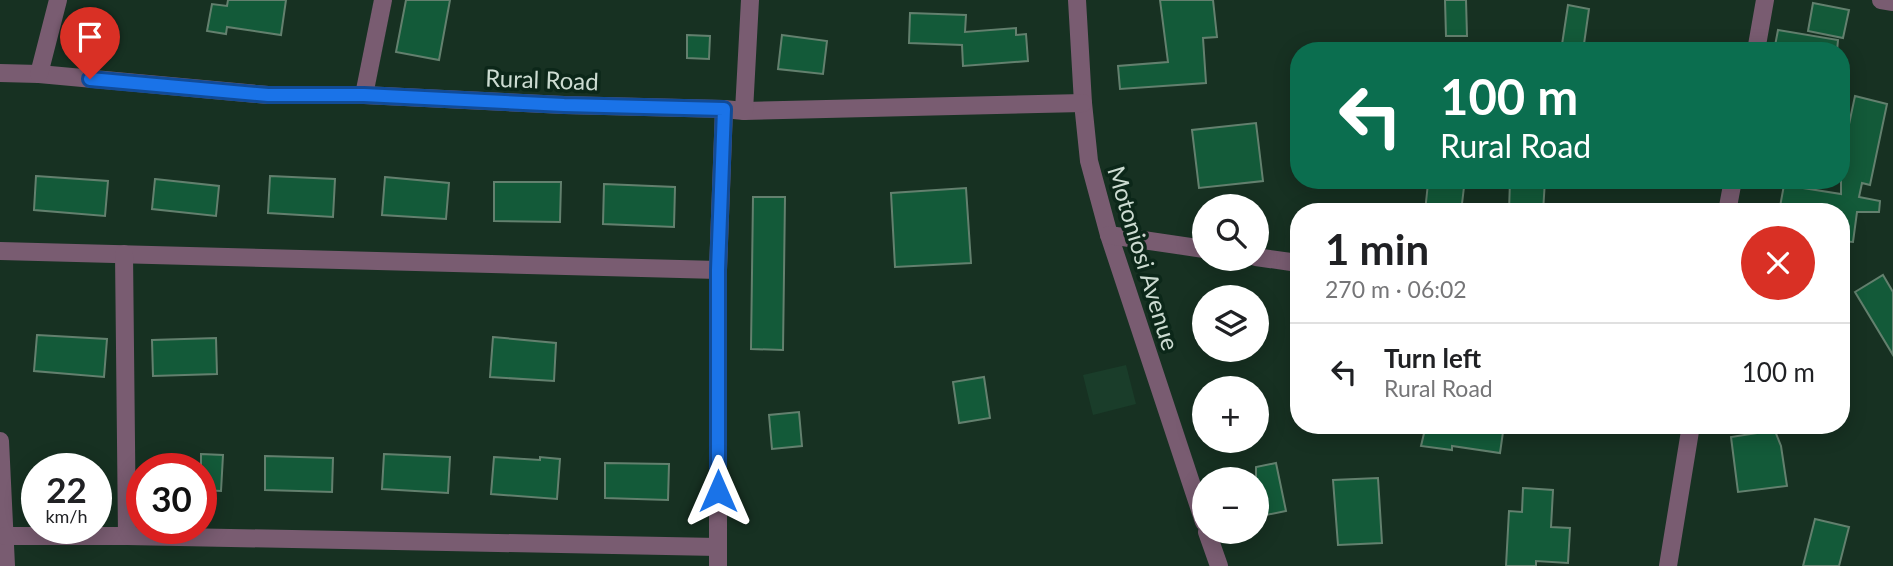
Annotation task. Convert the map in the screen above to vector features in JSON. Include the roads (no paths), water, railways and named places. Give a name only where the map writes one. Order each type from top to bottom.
[{"type":"street","points":[[39,74],[58,0]]},
{"type":"street","points":[[364,95],[383,0]]},
{"type":"street","points":[[744,111],[750,0]]},
{"type":"street","name":"Motoniosi Avenue","points":[[1077,0],[1089,161],[1109,235],[1192,486]]},
{"type":"street","points":[[1758,42],[1765,0]]},
{"type":"street","points":[[1881,0],[1893,2]]},
{"type":"street","name":"Rural Road","points":[[0,73],[39,74],[268,95],[364,95],[744,111],[1083,103]]},
{"type":"street","points":[[718,566],[718,270],[724,109]]},
{"type":"street","points":[[1109,235],[1192,247]]},
{"type":"street","points":[[0,251],[718,270]]},
{"type":"street","points":[[124,254],[126,453]]},
{"type":"street","points":[[1269,259],[1290,262]]},
{"type":"street","points":[[1668,566],[1690,434]]},
{"type":"street","points":[[0,441],[6,566]]},
{"type":"street","points":[[5,536],[126,536]]},
{"type":"street","points":[[217,538],[718,547]]},
{"type":"street","points":[[1211,544],[1219,566]]}]
